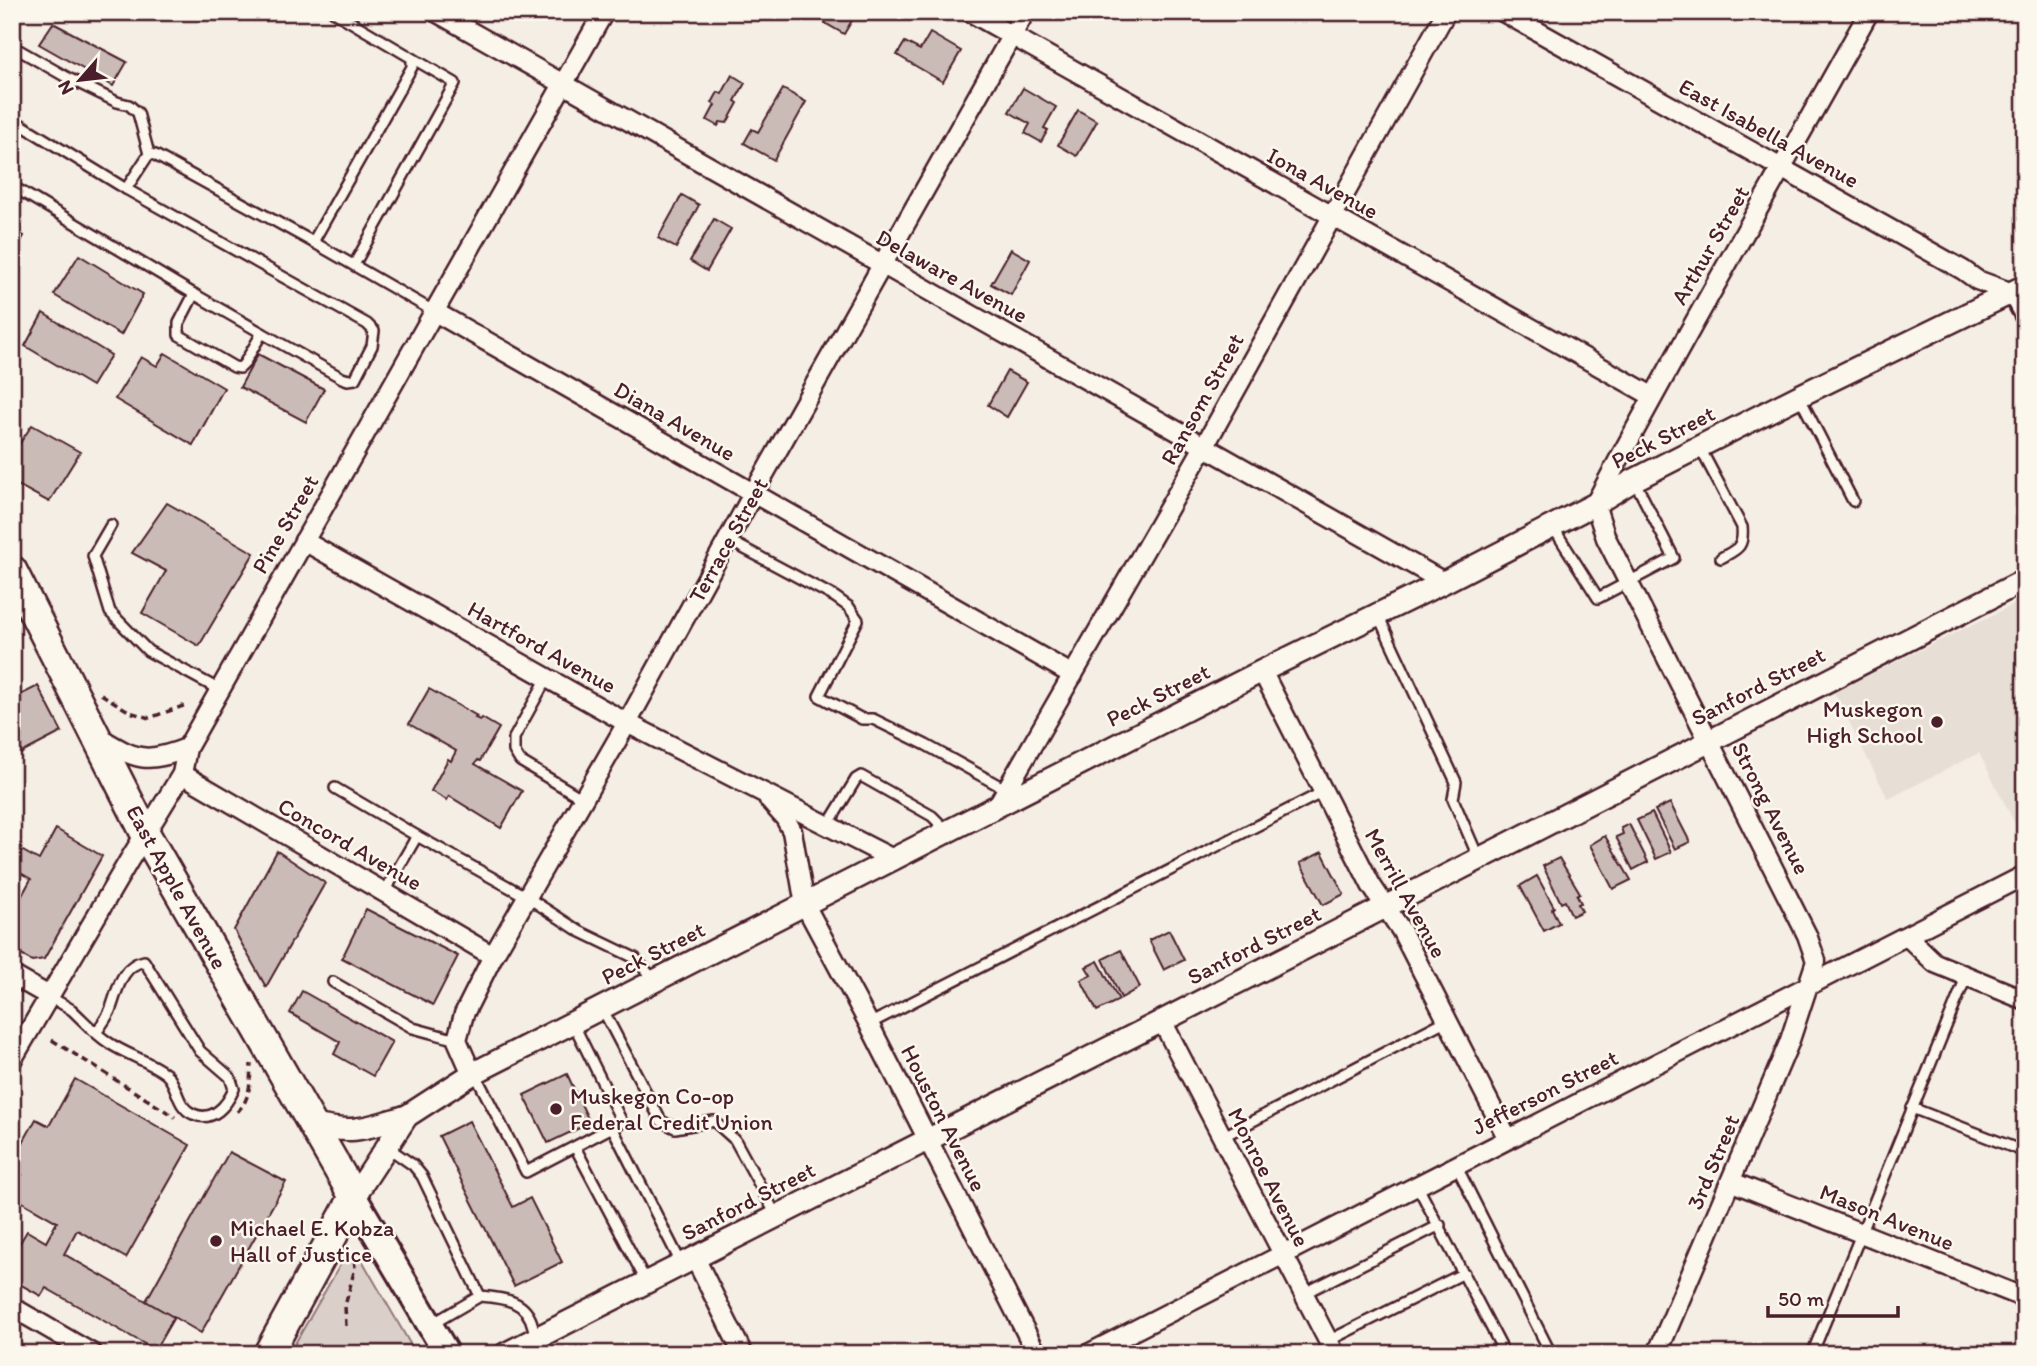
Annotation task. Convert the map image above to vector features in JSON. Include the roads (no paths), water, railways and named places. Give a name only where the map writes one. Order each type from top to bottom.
[{"type":"main road","name":"East Apple Avenue","points":[[16,586],[145,833],[354,1197]]},
{"type":"main road","points":[[354,1197],[447,1354]]},
{"type":"main road","points":[[268,1354],[354,1197]]},
{"type":"street","name":"Delaware Avenue","points":[[436,12],[1444,582]]},
{"type":"street","name":"Pine Street","points":[[12,1060],[145,833],[183,774],[187,748],[604,12]]},
{"type":"street","name":"Iona Avenue","points":[[970,12],[1652,396]]},
{"type":"street","name":"Terrace Street","points":[[457,1040],[464,1014],[493,956],[627,723],[1025,12]]},
{"type":"street","name":"Ransom Street","points":[[1002,799],[1205,445],[1446,12]]},
{"type":"street","name":"East Isabella Avenue","points":[[1503,12],[1963,270],[1977,281],[2018,289]]},
{"type":"street","name":"Arthur Street","points":[[1595,504],[1652,396],[1869,12]]},
{"type":"street","points":[[2018,289],[2025,317]]},
{"type":"street","name":"Peck Street","points":[[354,1197],[407,1116],[473,1073],[805,905],[947,831],[1002,799],[1444,582],[1595,504],[1634,480],[2018,289]]},
{"type":"street","name":"Diana Avenue","points":[[435,312],[1073,675]]},
{"type":"street","name":"Strong Avenue","points":[[1595,504],[1606,538],[1807,935],[1815,961],[1809,986]]},
{"type":"street","name":"Hartford Avenue","points":[[304,541],[627,723],[893,859]]},
{"type":"street","name":"Sanford Street","points":[[505,1354],[538,1347],[646,1282],[2025,580]]},
{"type":"street","name":"Merrill Avenue","points":[[1262,671],[1371,885],[1387,906],[1508,1139]]},
{"type":"street","points":[[95,735],[127,754],[143,759],[161,758],[187,748]]},
{"type":"street","name":"Concord Avenue","points":[[183,774],[493,956]]},
{"type":"street","name":"Hartford Avenue","points":[[759,790],[785,818],[792,831],[805,905]]},
{"type":"street","name":"Jefferson Street","points":[[1087,1354],[2025,875]]},
{"type":"street","name":"Houston Avenue","points":[[805,905],[869,1024],[1037,1354]]},
{"type":"street","points":[[1907,936],[1935,963],[2025,1000]]},
{"type":"street","points":[[12,975],[49,996]]},
{"type":"street","name":"3rd Street","points":[[1657,1354],[1790,1043],[1809,986]]},
{"type":"street","name":"Monroe Avenue","points":[[1162,1021],[1331,1347]]},
{"type":"street","points":[[457,1040],[473,1073]]},
{"type":"street","points":[[311,1124],[337,1131],[358,1130],[407,1116]]},
{"type":"street","name":"Mason Avenue","points":[[1732,1182],[2025,1298]]},
{"type":"street","points":[[688,1261],[743,1354]]},
{"type":"street","points":[[12,1308],[93,1354]]},
{"type":"lane","points":[[334,12],[455,83],[354,265]]},
{"type":"lane","points":[[12,54],[19,50],[68,78],[117,102],[129,105],[138,113],[149,154],[313,242],[435,312]]},
{"type":"lane","points":[[313,242],[409,72],[412,58]]},
{"type":"lane","points":[[12,120],[126,190],[366,324],[374,331],[372,346],[366,359],[355,379],[348,380],[194,294],[12,186]]},
{"type":"lane","points":[[126,190],[149,154]]},
{"type":"lane","points":[[194,294],[178,323],[179,335],[183,338],[237,368],[244,364],[262,333]]},
{"type":"lane","points":[[1799,396],[1853,501]]},
{"type":"lane","points":[[1700,448],[1742,527],[1743,539],[1739,548],[1721,558]]},
{"type":"lane","points":[[1552,527],[1598,598],[1674,558],[1634,480]]},
{"type":"lane","points":[[111,525],[93,556],[110,612],[148,651],[220,690]]},
{"type":"lane","points":[[728,540],[835,597],[849,607],[858,620],[819,696],[862,719],[873,719],[1002,799]]},
{"type":"lane","points":[[1378,615],[1456,782],[1453,799],[1479,859]]},
{"type":"lane","points":[[547,678],[514,738],[514,751],[520,761],[583,799]]},
{"type":"lane","points":[[828,825],[856,779],[861,776],[932,816],[947,831]]},
{"type":"lane","points":[[335,788],[527,897],[579,931],[635,958],[656,981]]},
{"type":"lane","points":[[869,1024],[1323,792]]},
{"type":"lane","points":[[384,892],[418,836]]},
{"type":"lane","points":[[49,996],[70,1009],[107,1042],[169,1076],[181,1104],[192,1114],[206,1116],[218,1112],[228,1103],[234,1089],[230,1077],[200,1051],[144,961],[131,967],[120,979],[110,1011],[96,1032]]},
{"type":"lane","points":[[1812,1354],[1967,975]]},
{"type":"lane","points":[[333,982],[413,1028],[457,1040]]},
{"type":"lane","points":[[602,1008],[661,1121],[675,1128],[714,1121],[735,1140],[776,1217]]},
{"type":"lane","points":[[1221,1137],[1447,1020]]},
{"type":"lane","points":[[473,1073],[526,1172],[622,1122],[572,1023]]},
{"type":"lane","points":[[1912,1108],[2025,1152]]},
{"type":"lane","points":[[612,1128],[688,1261]]},
{"type":"lane","points":[[386,1146],[413,1165],[422,1176],[480,1296]]},
{"type":"lane","points":[[575,1147],[646,1282]]},
{"type":"lane","points":[[1456,1165],[1551,1354]]},
{"type":"lane","points":[[1418,1185],[1505,1354]]},
{"type":"lane","points":[[1303,1294],[1440,1225]]},
{"type":"lane","points":[[1331,1347],[1464,1273]]},
{"type":"lane","points":[[430,1325],[480,1296],[513,1301],[524,1307],[534,1328],[538,1347]]},
{"type":"place","name":"Muskegon High School","points":[[1937,722]]},
{"type":"place","name":"Muskegon Co-op Federal Credit Union","points":[[556,1109]]},
{"type":"place","name":"Michael E. Kobza Hall of Justice","points":[[216,1241]]}]
